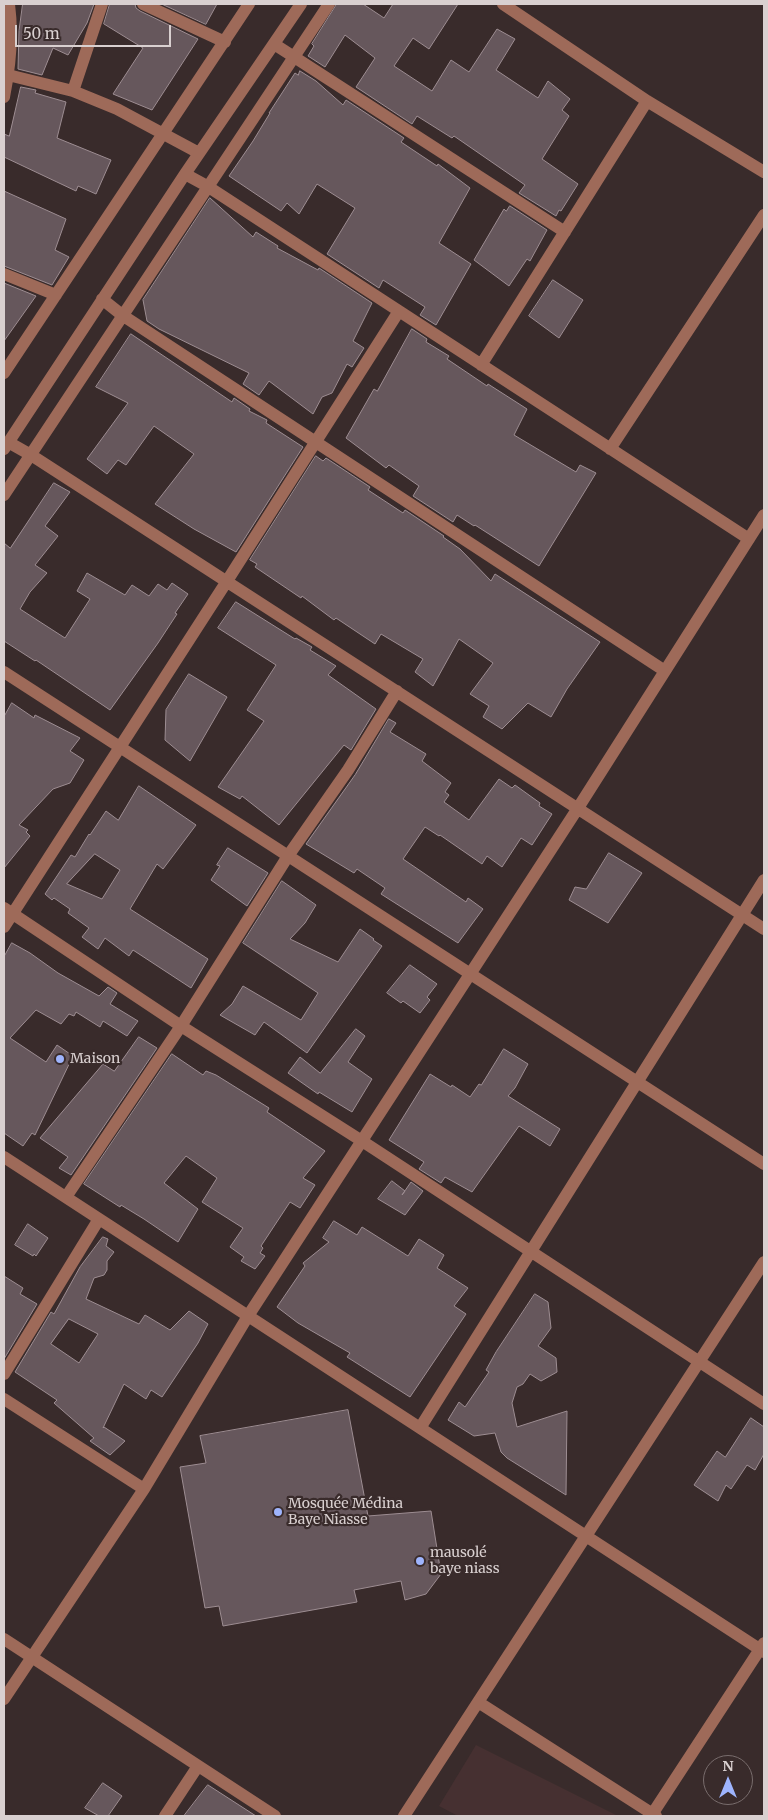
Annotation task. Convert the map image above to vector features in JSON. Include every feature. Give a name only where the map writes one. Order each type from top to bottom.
[{"type":"street","points":[[4,97],[10,40],[9,4]]},
{"type":"street","points":[[73,92],[102,4]]},
{"type":"street","points":[[143,4],[225,42]]},
{"type":"street","points":[[4,373],[249,4]]},
{"type":"street","points":[[301,4],[199,153],[6,445],[30,455],[764,929]]},
{"type":"street","points":[[4,495],[329,4]]},
{"type":"street","points":[[503,4],[647,101],[764,172]]},
{"type":"street","points":[[274,44],[564,232]]},
{"type":"street","points":[[6,74],[73,92],[117,109],[199,153]]},
{"type":"street","points":[[481,365],[647,101]]},
{"type":"street","points":[[185,174],[207,186],[749,539]]},
{"type":"street","points":[[610,449],[764,215]]},
{"type":"street","points":[[4,274],[56,295]]},
{"type":"street","points":[[102,299],[122,315],[665,671]]},
{"type":"street","points":[[4,927],[8,911],[120,747],[399,311]]},
{"type":"street","points":[[4,1699],[144,1489],[248,1316],[578,808],[764,514]]},
{"type":"street","points":[[4,672],[764,1164]]},
{"type":"street","points":[[66,1197],[181,1026],[288,856],[348,770],[397,691]]},
{"type":"street","points":[[420,1428],[764,880]]},
{"type":"street","points":[[8,911],[181,1026],[764,1404]]},
{"type":"street","points":[[4,1157],[586,1536],[763,1648],[653,1815],[478,1702]]},
{"type":"street","points":[[4,1374],[99,1219]]},
{"type":"street","points":[[404,1816],[764,1262]]},
{"type":"street","points":[[4,1399],[144,1489]]},
{"type":"street","points":[[4,1639],[275,1816]]},
{"type":"street","points":[[165,1816],[198,1766]]},
{"type":"shaded area","points":[[476,1745],[618,1816],[458,1816],[439,1806]]},
{"type":"building","points":[[23,4],[94,4],[87,23],[68,55],[53,48],[42,75],[18,69],[19,31]]},
{"type":"building","points":[[110,4],[135,4],[136,8],[140,11],[198,39],[152,110],[113,94],[143,48],[104,24]]},
{"type":"building","points":[[162,4],[217,4],[206,24]]},
{"type":"building","points":[[337,4],[363,4],[384,18],[393,4],[458,4],[429,49],[413,38],[394,66],[432,91],[451,60],[469,72],[497,29],[515,39],[496,70],[538,98],[548,81],[570,99],[562,110],[569,116],[542,159],[578,184],[561,211],[559,210],[556,216],[519,193],[525,185],[454,136],[452,138],[417,116],[412,124],[356,87],[375,58],[345,35],[325,67],[308,56],[314,46],[312,44]]},
{"type":"building","points":[[300,71],[316,81],[343,105],[346,100],[404,138],[401,142],[437,166],[438,164],[470,188],[439,243],[471,264],[436,325],[420,315],[425,307],[383,280],[379,288],[327,254],[355,208],[317,184],[299,214],[287,203],[281,211],[229,176],[295,73],[298,75]]},
{"type":"building","points":[[21,87],[36,90],[35,93],[66,102],[57,138],[111,160],[96,194],[78,186],[76,191],[4,157],[4,134],[9,136]]},
{"type":"building","points":[[4,191],[66,219],[55,250],[69,257],[52,285],[4,266]]},
{"type":"building","points":[[210,198],[253,237],[256,232],[278,246],[277,248],[318,270],[319,268],[372,303],[353,341],[364,348],[352,367],[347,364],[332,393],[322,397],[313,414],[269,381],[259,395],[243,384],[249,373],[159,329],[147,321],[143,300]]},
{"type":"building","points":[[510,206],[547,230],[530,261],[527,259],[509,286],[474,260],[504,209],[506,211]]},
{"type":"building","points":[[553,280],[583,300],[559,338],[529,316]]},
{"type":"building","points":[[4,283],[36,296],[4,341]]},
{"type":"building","points":[[412,329],[427,339],[426,342],[449,356],[447,359],[487,386],[488,384],[527,409],[514,435],[576,472],[580,465],[596,473],[539,566],[457,515],[453,522],[413,496],[419,486],[389,465],[386,468],[346,438],[374,389],[377,391]]},
{"type":"building","points":[[131,334],[232,402],[234,398],[250,409],[249,411],[267,420],[266,423],[303,447],[236,552],[194,529],[155,504],[194,454],[154,426],[126,465],[118,460],[107,474],[87,459],[128,403],[96,387]]},
{"type":"building","points":[[316,456],[323,461],[326,458],[370,487],[368,490],[403,513],[405,510],[444,536],[460,549],[491,581],[495,574],[600,642],[567,689],[551,717],[528,703],[502,729],[483,717],[489,706],[470,694],[493,663],[459,639],[433,686],[415,672],[423,659],[381,634],[375,644],[336,618],[334,620],[302,596],[301,598],[255,567],[257,564],[250,560]]},
{"type":"building","points":[[54,483],[70,492],[45,526],[58,536],[35,565],[47,573],[30,592],[20,609],[65,638],[90,599],[77,591],[87,573],[125,595],[132,585],[149,596],[158,584],[167,590],[172,583],[188,594],[158,643],[110,710],[36,660],[4,641],[4,543],[10,548]]},
{"type":"building","points":[[236,602],[295,639],[312,647],[310,650],[336,666],[328,675],[376,709],[351,750],[344,745],[279,825],[242,796],[240,799],[218,787],[264,721],[247,710],[276,665],[218,628]]},
{"type":"building","points":[[189,674],[227,697],[190,761],[165,740],[166,710]]},
{"type":"building","points":[[12,703],[34,718],[35,715],[80,738],[70,751],[84,760],[70,783],[53,789],[19,825],[28,830],[26,832],[30,836],[4,868],[4,717]]},
{"type":"building","points":[[389,719],[396,723],[390,732],[426,754],[422,761],[451,783],[445,792],[449,795],[444,802],[469,820],[499,779],[512,788],[515,785],[540,803],[539,806],[552,814],[532,845],[521,838],[502,867],[487,856],[482,864],[425,827],[403,859],[466,902],[468,898],[483,909],[458,943],[381,894],[385,888],[357,869],[354,873],[306,844],[355,775]]},
{"type":"building","points":[[139,786],[196,825],[163,869],[157,864],[130,909],[208,959],[191,988],[133,950],[129,956],[105,938],[98,949],[82,937],[89,928],[68,913],[70,909],[54,898],[52,900],[45,894],[71,855],[75,857],[106,811],[118,820]],"holes":[[[95,854],[120,870],[102,899],[67,884]]]},
{"type":"building","points":[[228,848],[268,873],[247,906],[211,880],[220,866],[217,865]]},
{"type":"building","points":[[609,853],[642,873],[608,923],[569,900],[575,887],[586,889]]},
{"type":"building","points":[[282,881],[316,905],[305,923],[290,939],[338,962],[360,929],[382,946],[307,1053],[264,1022],[255,1035],[220,1015],[232,1004],[243,986],[301,1020],[318,993],[243,943]]},
{"type":"building","points":[[12,943],[58,973],[99,996],[108,987],[117,993],[110,1004],[138,1021],[127,1036],[103,1021],[100,1027],[76,1012],[74,1016],[69,1014],[61,1024],[36,1010],[10,1038],[46,1062],[57,1045],[73,1056],[35,1135],[32,1133],[23,1146],[4,1133],[4,957]]},
{"type":"building","points":[[410,965],[437,984],[427,997],[430,1000],[420,1013],[387,993]]},
{"type":"building","points":[[356,1029],[365,1036],[348,1062],[372,1079],[352,1112],[319,1092],[318,1094],[288,1073],[300,1057],[320,1073]]},
{"type":"building","points":[[139,1037],[157,1048],[71,1175],[59,1168],[68,1157],[40,1138],[103,1064],[114,1071]]},
{"type":"building","points":[[504,1049],[528,1064],[515,1088],[508,1096],[560,1129],[550,1146],[519,1126],[472,1192],[445,1177],[441,1183],[419,1169],[424,1162],[389,1140],[430,1074],[470,1097],[479,1084],[481,1085]]},
{"type":"building","points":[[172,1054],[203,1075],[206,1071],[216,1075],[269,1108],[267,1112],[325,1151],[303,1178],[315,1185],[300,1208],[290,1202],[261,1246],[263,1248],[260,1253],[265,1256],[255,1269],[241,1261],[244,1257],[230,1247],[243,1228],[202,1202],[217,1178],[186,1156],[164,1183],[198,1209],[178,1242],[144,1219],[121,1205],[120,1207],[84,1184]]},
{"type":"building","points":[[392,1181],[405,1191],[411,1182],[423,1191],[405,1215],[378,1199]]},
{"type":"building","points":[[334,1221],[357,1235],[362,1227],[408,1256],[419,1239],[444,1255],[437,1268],[468,1288],[454,1306],[466,1314],[410,1397],[347,1357],[350,1353],[298,1323],[277,1307],[305,1266],[303,1263],[329,1242],[323,1238]]},
{"type":"building","points":[[28,1224],[48,1238],[36,1256],[15,1245]]},
{"type":"building","points":[[103,1237],[108,1239],[106,1246],[114,1252],[107,1261],[107,1270],[104,1275],[94,1278],[86,1299],[139,1324],[145,1315],[170,1330],[189,1311],[208,1324],[198,1343],[162,1397],[151,1390],[146,1399],[124,1384],[103,1428],[125,1441],[110,1455],[90,1441],[94,1438],[54,1403],[57,1400],[15,1372],[51,1312],[54,1314],[80,1267]],"holes":[[[69,1319],[98,1334],[79,1363],[51,1344]]]},
{"type":"building","points":[[4,1276],[23,1288],[20,1294],[37,1304],[4,1359]]},
{"type":"building","points":[[535,1294],[548,1302],[551,1328],[538,1346],[556,1358],[557,1372],[541,1381],[530,1374],[523,1384],[517,1387],[512,1403],[517,1427],[567,1411],[566,1495],[507,1458],[501,1452],[495,1433],[474,1436],[448,1420],[459,1402],[465,1407],[489,1372],[486,1370],[496,1352]]},
{"type":"building","name":"Mosquée Médina Baye Niasse","points":[[348,1410],[368,1516],[431,1511],[441,1574],[426,1594],[405,1600],[401,1581],[354,1590],[357,1602],[223,1626],[219,1606],[205,1608],[180,1467],[206,1463],[200,1436]]},
{"type":"building","points":[[751,1418],[764,1427],[764,1454],[755,1470],[747,1465],[731,1489],[726,1485],[718,1501],[694,1485],[717,1451],[725,1457]]},
{"type":"building","points":[[103,1783],[122,1796],[108,1816],[99,1816],[85,1808]]},
{"type":"building","points":[[208,1785],[256,1816],[184,1816]]},
{"type":"place","name":"Maison","points":[[60,1059]]},
{"type":"place","name":"Mosquée Médina Baye Niasse","points":[[278,1512]]},
{"type":"place","name":"mausolé baye niass","points":[[420,1561]]}]
